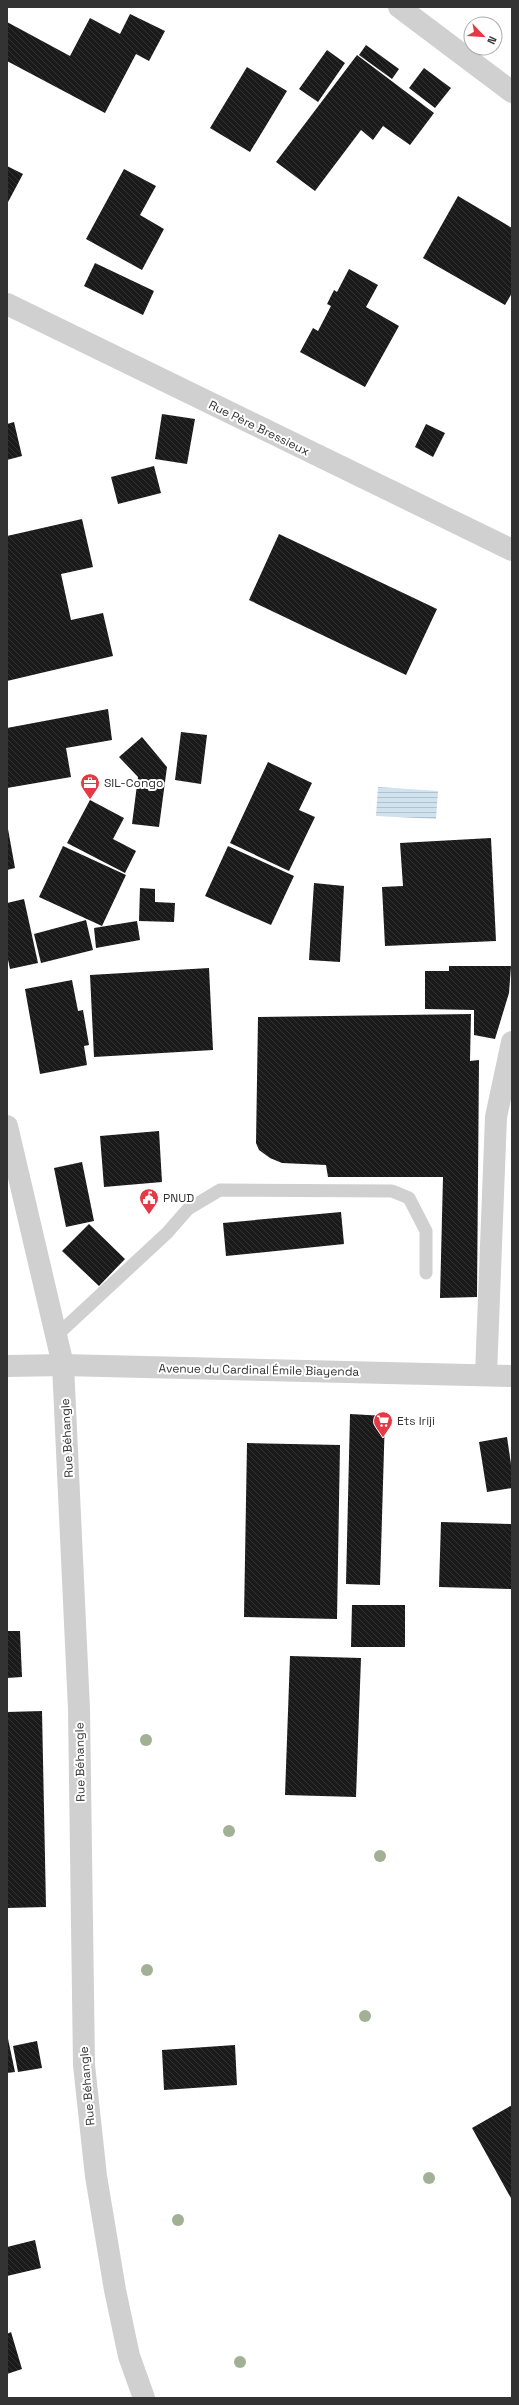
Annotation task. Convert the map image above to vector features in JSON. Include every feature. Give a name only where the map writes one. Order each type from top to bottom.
[{"type":"street","points":[[399,7],[512,92]]},
{"type":"street","name":"Rue Père Bressieux","points":[[7,304],[512,550]]},
{"type":"street","points":[[486,1375],[496,1117],[512,1042]]},
{"type":"street","name":"Rue Béhangle","points":[[7,1126],[63,1365],[80,1709],[84,2065],[96,2176],[115,2290],[129,2356],[144,2398]]},
{"type":"street","name":"Avenue du Cardinal Émile Biayenda","points":[[7,1366],[63,1365],[512,1376]]},
{"type":"lane","points":[[57,1335],[167,1233],[188,1209],[220,1190],[392,1191],[409,1198],[426,1231],[426,1273]]},
{"type":"water","points":[[378,787],[438,791],[436,819],[376,816]]},
{"type":"building","points":[[130,14],[165,31],[149,61],[136,54],[105,113],[7,61],[7,22],[70,56],[90,18],[120,34]]},
{"type":"building","points":[[366,45],[399,69],[392,79],[359,55]]},
{"type":"building","points":[[327,50],[345,63],[318,102],[299,89]]},
{"type":"building","points":[[357,55],[434,113],[410,145],[383,126],[373,140],[361,130],[315,191],[276,162]]},
{"type":"building","points":[[247,67],[287,91],[250,152],[210,128]]},
{"type":"building","points":[[424,68],[451,88],[435,108],[409,88]]},
{"type":"building","points":[[7,166],[23,174],[7,204]]},
{"type":"building","points":[[124,169],[156,186],[140,215],[164,229],[142,270],[86,239]]},
{"type":"building","points":[[458,196],[512,228],[512,293],[505,305],[423,258]]},
{"type":"building","points":[[95,263],[154,291],[143,315],[84,286]]},
{"type":"building","points":[[349,269],[378,285],[366,307],[399,326],[365,387],[300,352],[313,328],[318,331],[331,306],[327,304],[334,290],[337,292]]},
{"type":"building","points":[[162,414],[195,419],[187,464],[155,459]]},
{"type":"building","points":[[14,422],[22,456],[7,460],[7,424]]},
{"type":"building","points":[[426,424],[445,433],[433,457],[415,447]]},
{"type":"building","points":[[154,466],[161,493],[118,504],[111,477]]},
{"type":"building","points":[[82,519],[93,567],[61,574],[71,620],[103,613],[113,656],[7,681],[7,536]]},
{"type":"building","points":[[279,534],[437,609],[406,675],[249,600]]},
{"type":"building","points":[[108,709],[112,740],[66,748],[71,777],[7,788],[7,728]]},
{"type":"building","points":[[181,732],[207,735],[201,784],[175,780]]},
{"type":"building","points":[[142,737],[167,767],[159,827],[132,824],[138,777],[119,757]]},
{"type":"building","points":[[268,762],[312,783],[299,810],[315,817],[289,871],[230,843]]},
{"type":"building","points":[[90,800],[124,818],[113,839],[136,851],[125,873],[67,843]]},
{"type":"building","points":[[8,829],[15,868],[7,870],[7,830]]},
{"type":"building","points":[[491,838],[496,941],[385,946],[382,887],[403,886],[400,843]]},
{"type":"building","points":[[63,846],[126,875],[102,926],[39,897]]},
{"type":"building","points":[[228,846],[294,876],[271,925],[205,896]]},
{"type":"building","points":[[314,883],[344,886],[340,962],[309,960]]},
{"type":"building","points":[[140,888],[155,889],[155,902],[175,903],[174,922],[139,921]]},
{"type":"building","points":[[24,899],[38,963],[10,969],[7,955],[7,903]]},
{"type":"building","points":[[86,920],[93,950],[41,963],[34,934]]},
{"type":"building","points":[[137,921],[140,940],[96,948],[94,928]]},
{"type":"building","points":[[449,966],[511,966],[509,993],[495,1039],[474,1035],[474,1010],[425,1009],[425,971],[449,971]]},
{"type":"building","points":[[209,968],[213,1050],[94,1057],[90,975]]},
{"type":"building","points":[[72,980],[78,1011],[83,1010],[89,1045],[84,1046],[87,1065],[40,1074],[25,989]]},
{"type":"building","points":[[471,1014],[470,1061],[479,1060],[477,1297],[440,1298],[443,1177],[328,1177],[326,1165],[282,1163],[270,1158],[259,1150],[256,1143],[258,1017]]},
{"type":"building","points":[[159,1131],[162,1182],[104,1187],[100,1136]]},
{"type":"building","points":[[82,1162],[94,1221],[66,1227],[54,1168]]},
{"type":"building","points":[[341,1212],[344,1244],[226,1256],[223,1223]]},
{"type":"building","points":[[89,1224],[125,1259],[99,1286],[62,1251]]},
{"type":"building","points":[[350,1414],[385,1416],[380,1585],[346,1584]]},
{"type":"building","points":[[507,1437],[512,1471],[512,1488],[487,1492],[479,1442]]},
{"type":"building","points":[[247,1443],[340,1445],[337,1619],[244,1617]]},
{"type":"building","points":[[441,1522],[512,1524],[512,1589],[439,1587]]},
{"type":"building","points":[[352,1605],[405,1605],[405,1647],[351,1647]]},
{"type":"building","points":[[7,1631],[20,1631],[22,1677],[7,1678]]},
{"type":"building","points":[[290,1656],[361,1658],[356,1797],[285,1795]]},
{"type":"building","points":[[42,1711],[46,1907],[7,1908],[7,1712]]},
{"type":"building","points":[[7,2034],[15,2072],[7,2073]]},
{"type":"building","points":[[37,2041],[42,2068],[18,2072],[13,2046]]},
{"type":"building","points":[[235,2045],[237,2085],[164,2090],[162,2050]]},
{"type":"building","points":[[512,2105],[512,2200],[472,2128]]},
{"type":"building","points":[[35,2240],[41,2268],[7,2276],[7,2247]]},
{"type":"building","points":[[11,2332],[22,2369],[7,2374],[7,2334]]},
{"type":"place","name":"SIL-Congo","points":[[90,800]]},
{"type":"place","name":"PNUD","points":[[149,1215]]},
{"type":"place","name":"Ets Iriji","points":[[383,1438]]}]
